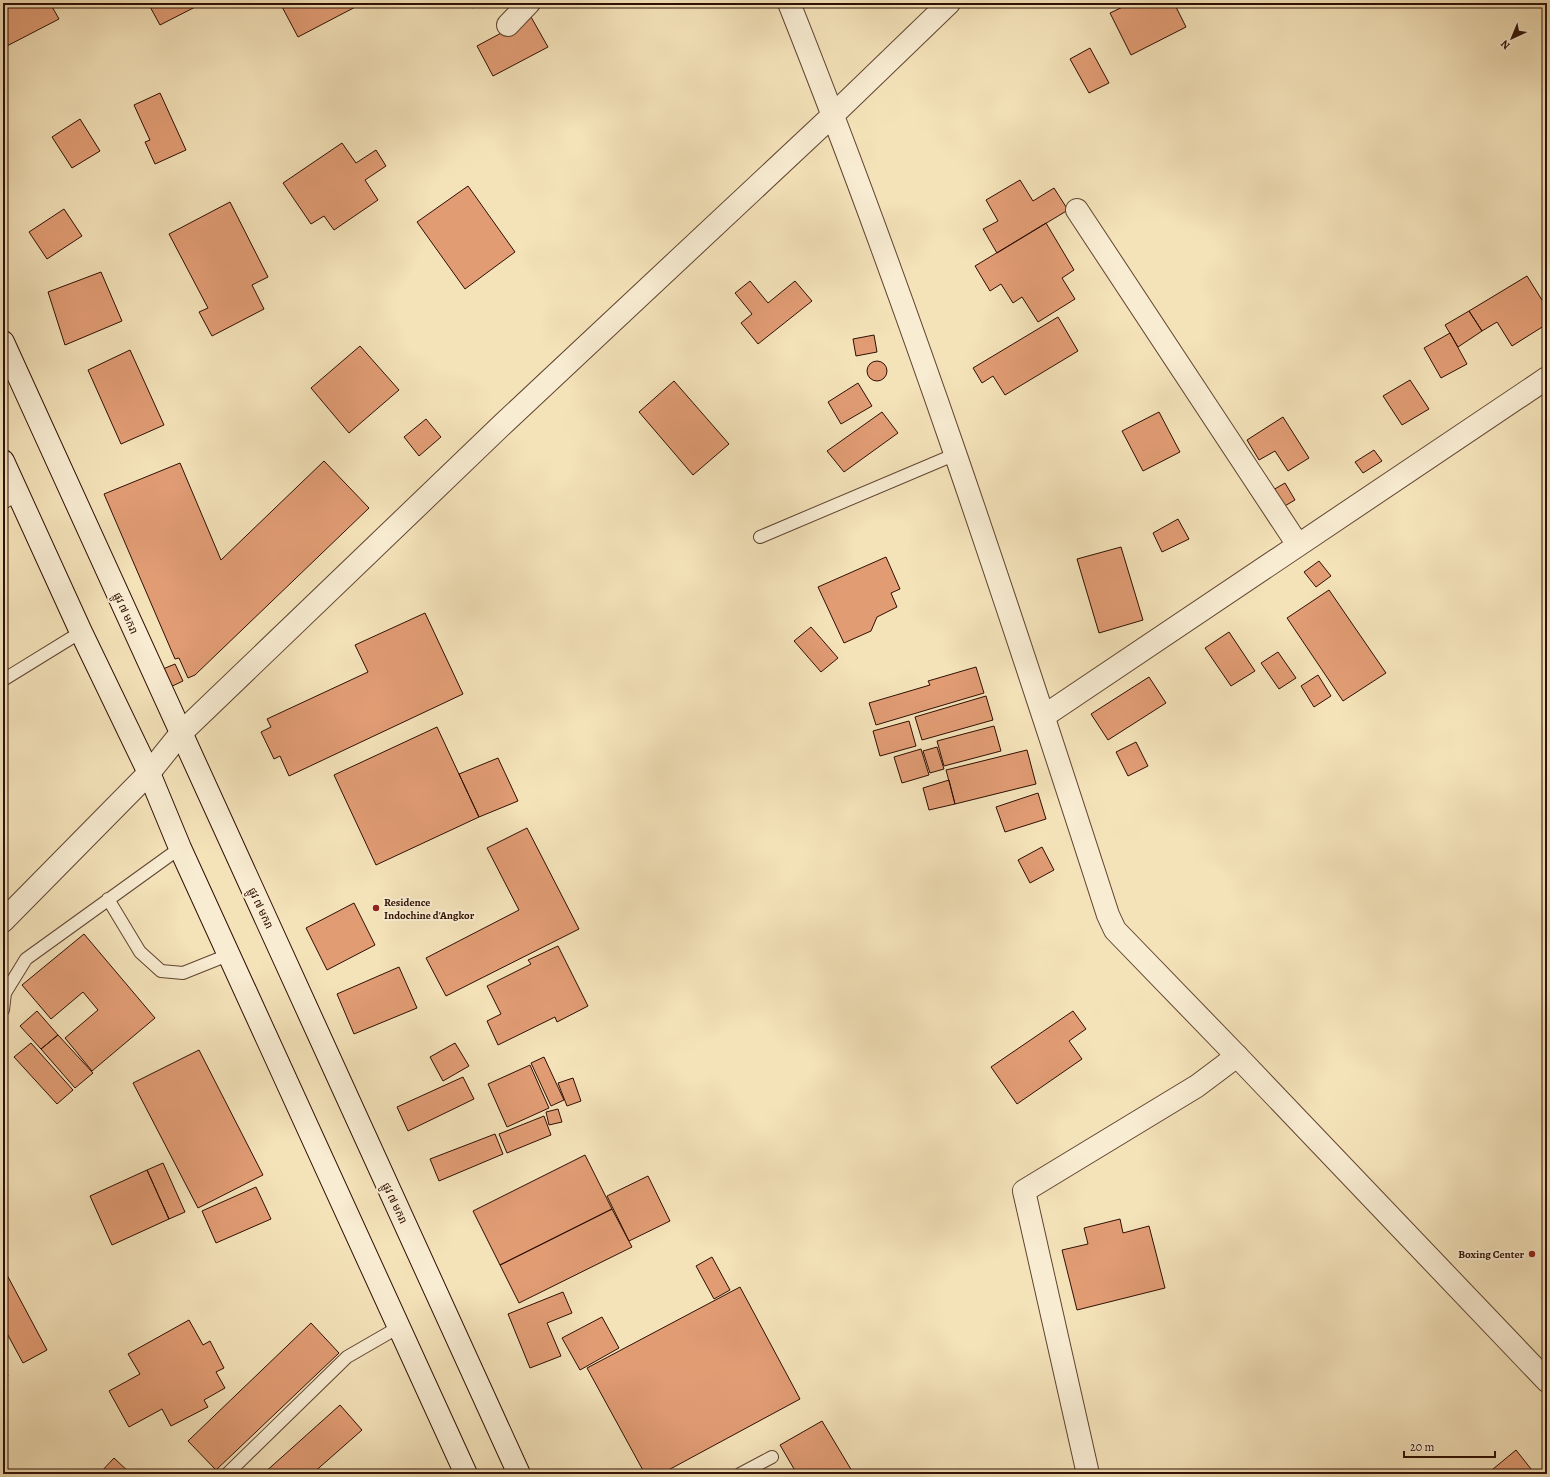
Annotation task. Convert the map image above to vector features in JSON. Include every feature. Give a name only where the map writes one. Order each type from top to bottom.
[{"type":"street","points":[[508,24],[529,3]]},
{"type":"street","points":[[789,3],[833,115],[956,454],[1044,716],[1108,915],[1115,930],[1238,1056],[1547,1381]]},
{"type":"street","points":[[3,921],[149,773],[181,733],[504,422],[833,115],[949,3]]},
{"type":"street","points":[[1077,210],[1298,545]]},
{"type":"street","name":"ផ្លូវ ៧ មករា","points":[[3,342],[519,1474]]},
{"type":"street","points":[[1044,716],[1547,378]]},
{"type":"street","points":[[3,461],[11,499],[81,632],[149,773],[180,848],[228,955],[466,1474]]},
{"type":"street","points":[[1088,1474],[1024,1191],[1198,1086],[1238,1056]]},
{"type":"lane","points":[[760,537],[956,454]]},
{"type":"lane","points":[[3,680],[81,632]]},
{"type":"lane","points":[[3,1010],[5,993],[26,959],[180,848]]},
{"type":"lane","points":[[108,899],[140,952],[161,971],[183,974],[228,955]]},
{"type":"lane","points":[[227,1474],[347,1357],[399,1327]]},
{"type":"lane","points":[[740,1474],[772,1457]]},
{"type":"building","points":[[3,3],[50,3],[59,19],[3,48]]},
{"type":"building","points":[[148,3],[203,3],[160,25]]},
{"type":"building","points":[[280,3],[363,3],[298,37]]},
{"type":"building","points":[[469,3],[481,3],[472,8]]},
{"type":"building","points":[[1131,3],[1174,3],[1186,27],[1131,55],[1110,13]]},
{"type":"building","points":[[531,17],[548,47],[493,76],[477,46]]},
{"type":"building","points":[[1090,48],[1109,83],[1089,93],[1070,59]]},
{"type":"building","points":[[160,93],[186,150],[155,164],[145,142],[150,140],[134,105]]},
{"type":"building","points":[[80,119],[100,151],[72,168],[52,137]]},
{"type":"building","points":[[342,143],[356,163],[376,150],[386,166],[365,180],[378,200],[334,230],[324,216],[311,224],[283,183]]},
{"type":"building","points":[[1020,180],[1033,201],[1054,188],[1068,210],[997,253],[983,229],[998,221],[986,200]]},
{"type":"building","points":[[468,186],[515,252],[465,289],[417,222]]},
{"type":"building","points":[[230,202],[268,277],[252,285],[264,309],[212,336],[199,312],[208,308],[169,234]]},
{"type":"building","points":[[64,209],[82,236],[47,259],[29,232]]},
{"type":"building","points":[[1046,223],[1074,270],[1062,278],[1075,299],[1038,322],[1022,297],[1013,303],[1001,284],[990,291],[975,266]]},
{"type":"building","points":[[101,272],[122,321],[65,345],[48,292]]},
{"type":"building","points":[[1527,276],[1547,308],[1547,324],[1512,346],[1497,322],[1482,331],[1469,311]]},
{"type":"building","points":[[750,281],[768,303],[795,281],[812,301],[758,344],[741,323],[752,314],[735,293]]},
{"type":"building","points":[[1469,311],[1482,331],[1458,347],[1445,325]]},
{"type":"building","points":[[1058,317],[1078,351],[1005,395],[993,376],[982,383],[973,368]]},
{"type":"building","points":[[1450,333],[1467,364],[1441,378],[1424,348]]},
{"type":"building","points":[[874,335],[877,352],[856,356],[853,339]]},
{"type":"building","points":[[360,346],[399,390],[349,433],[311,388]]},
{"type":"building","points":[[130,350],[164,425],[121,444],[88,370]]},
{"type":"building","points":[[877,361],[884,364],[887,371],[884,378],[877,381],[870,378],[867,371],[870,364]]},
{"type":"building","points":[[1410,380],[1429,409],[1402,425],[1383,396]]},
{"type":"building","points":[[674,381],[729,444],[693,475],[639,412]]},
{"type":"building","points":[[858,383],[872,406],[841,424],[828,402]]},
{"type":"building","points":[[882,412],[898,433],[844,472],[827,451]]},
{"type":"building","points":[[1159,412],[1180,452],[1143,471],[1122,431]]},
{"type":"building","points":[[1283,417],[1309,458],[1288,471],[1275,451],[1259,460],[1247,440]]},
{"type":"building","points":[[426,419],[441,437],[419,456],[404,437]]},
{"type":"building","points":[[1374,450],[1382,461],[1363,473],[1355,462]]},
{"type":"building","points":[[324,461],[369,508],[195,675],[188,678],[179,658],[175,659],[104,494],[180,463],[221,560]]},
{"type":"building","points":[[1285,483],[1295,500],[1276,511],[1266,494]]},
{"type":"building","points":[[1178,519],[1189,539],[1162,552],[1153,533]]},
{"type":"building","points":[[1121,547],[1143,620],[1099,633],[1077,559]]},
{"type":"building","points":[[886,557],[900,589],[891,593],[897,607],[877,617],[871,631],[844,643],[818,587]]},
{"type":"building","points":[[1319,561],[1331,576],[1316,587],[1304,572]]},
{"type":"building","points":[[1329,590],[1386,673],[1343,701],[1287,618]]},
{"type":"building","points":[[425,613],[463,694],[289,776],[280,756],[274,759],[261,732],[271,727],[267,719],[368,672],[355,645]]},
{"type":"building","points":[[811,627],[838,658],[821,672],[794,641]]},
{"type":"building","points":[[1229,632],[1255,671],[1231,686],[1205,648]]},
{"type":"building","points":[[1278,652],[1296,678],[1279,689],[1261,663]]},
{"type":"building","points":[[175,664],[183,681],[166,689],[158,671]]},
{"type":"building","points":[[976,667],[984,693],[876,725],[869,703],[930,685],[928,681]]},
{"type":"building","points":[[1318,675],[1331,696],[1314,707],[1301,686]]},
{"type":"building","points":[[1149,677],[1166,703],[1108,740],[1091,714]]},
{"type":"building","points":[[986,696],[993,720],[922,740],[915,717]]},
{"type":"building","points":[[909,721],[916,746],[880,756],[873,731]]},
{"type":"building","points":[[994,726],[1001,751],[944,766],[937,741]]},
{"type":"building","points":[[437,727],[479,817],[376,865],[334,775]]},
{"type":"building","points":[[1136,742],[1148,766],[1128,776],[1116,752]]},
{"type":"building","points":[[937,747],[944,769],[930,773],[923,751]]},
{"type":"building","points":[[921,749],[929,775],[902,783],[894,757]]},
{"type":"building","points":[[1027,750],[1036,784],[955,804],[946,770]]},
{"type":"building","points":[[498,758],[518,801],[479,817],[459,774]]},
{"type":"building","points":[[949,780],[955,804],[929,810],[923,788]]},
{"type":"building","points":[[1038,793],[1046,819],[1005,832],[996,807]]},
{"type":"building","points":[[527,828],[579,929],[446,996],[426,958],[519,910],[487,848]]},
{"type":"building","points":[[1042,847],[1054,870],[1030,883],[1018,860]]},
{"type":"building","points":[[354,903],[375,945],[327,970],[306,928]]},
{"type":"building","points":[[84,934],[155,1018],[92,1071],[65,1038],[98,1010],[83,992],[51,1019],[22,985]]},
{"type":"building","points":[[558,946],[588,1006],[557,1022],[555,1017],[498,1045],[487,1021],[501,1014],[487,986],[531,964],[528,960]]},
{"type":"building","points":[[399,967],[417,1008],[354,1034],[337,994]]},
{"type":"building","points":[[37,1011],[58,1035],[41,1049],[20,1026]]},
{"type":"building","points":[[1073,1011],[1086,1029],[1069,1041],[1082,1059],[1017,1104],[991,1067]]},
{"type":"building","points":[[58,1035],[93,1073],[75,1088],[41,1049]]},
{"type":"building","points":[[31,1043],[73,1090],[57,1104],[14,1057]]},
{"type":"building","points":[[455,1043],[469,1066],[443,1081],[430,1057]]},
{"type":"building","points":[[199,1050],[263,1175],[198,1208],[133,1083]]},
{"type":"building","points":[[544,1057],[564,1100],[551,1106],[531,1063]]},
{"type":"building","points":[[530,1065],[549,1108],[507,1127],[488,1084]]},
{"type":"building","points":[[463,1077],[474,1099],[408,1131],[397,1107]]},
{"type":"building","points":[[573,1078],[581,1101],[567,1106],[558,1083]]},
{"type":"building","points":[[558,1109],[562,1122],[549,1125],[546,1112]]},
{"type":"building","points":[[544,1116],[551,1135],[507,1153],[499,1134]]},
{"type":"building","points":[[495,1134],[503,1154],[439,1181],[430,1159]]},
{"type":"building","points":[[585,1155],[612,1209],[500,1265],[473,1211]]},
{"type":"building","points":[[163,1163],[185,1212],[169,1219],[147,1170]]},
{"type":"building","points":[[147,1170],[169,1219],[112,1245],[90,1196]]},
{"type":"building","points":[[648,1176],[670,1221],[629,1241],[607,1196]]},
{"type":"building","points":[[256,1187],[271,1219],[216,1243],[202,1211]]},
{"type":"building","points":[[612,1209],[632,1247],[519,1303],[500,1265]]},
{"type":"building","points":[[1120,1219],[1123,1233],[1149,1226],[1165,1288],[1077,1310],[1062,1250],[1088,1244],[1084,1228]]},
{"type":"building","points":[[712,1257],[730,1290],[714,1299],[696,1266]]},
{"type":"building","points":[[7,1275],[47,1350],[23,1363],[3,1326],[3,1277]]},
{"type":"building","points":[[740,1287],[800,1399],[661,1474],[645,1474],[587,1368]]},
{"type":"building","points":[[563,1292],[572,1313],[547,1323],[561,1356],[530,1368],[508,1314]]},
{"type":"building","points":[[602,1317],[619,1348],[580,1370],[562,1338]]},
{"type":"building","points":[[189,1320],[203,1345],[210,1341],[224,1368],[216,1372],[225,1388],[204,1400],[208,1407],[171,1426],[162,1409],[129,1427],[109,1391],[140,1374],[128,1354]]},
{"type":"building","points":[[311,1323],[339,1353],[216,1470],[188,1441]]},
{"type":"building","points":[[3,1366],[8,1376],[3,1379]]},
{"type":"building","points":[[340,1405],[362,1430],[312,1474],[263,1474]]},
{"type":"building","points":[[822,1421],[852,1471],[847,1474],[797,1474],[780,1445]]},
{"type":"building","points":[[1516,1450],[1535,1474],[1487,1474]]},
{"type":"building","points":[[114,1458],[131,1474],[99,1474]]},
{"type":"place","name":"Residence Indochine d'Angkor","points":[[376,908]]},
{"type":"place","name":"Boxing Center","points":[[1532,1254]]}]
